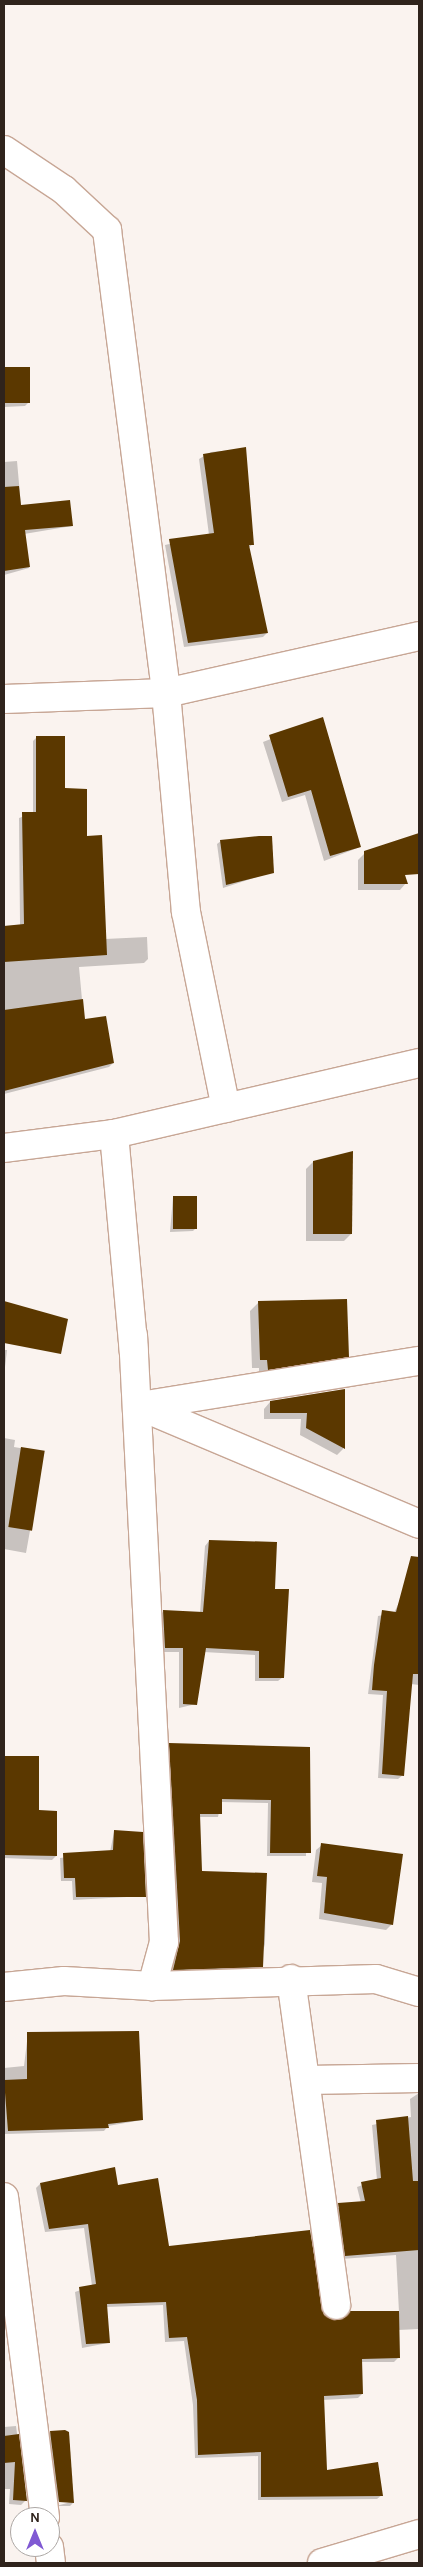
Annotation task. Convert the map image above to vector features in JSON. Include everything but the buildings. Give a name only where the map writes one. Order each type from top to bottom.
[{"type":"street","points":[[4,150],[64,190],[107,230],[166,693],[186,912],[226,1108]]},
{"type":"street","points":[[4,699],[166,693],[419,636]]},
{"type":"street","points":[[4,1148],[114,1134],[419,1063]]},
{"type":"street","points":[[114,1134],[140,1406]]},
{"type":"street","points":[[133,1335],[164,1942],[152,1986]]},
{"type":"street","points":[[140,1406],[419,1361]]},
{"type":"street","points":[[140,1406],[419,1524]]},
{"type":"street","points":[[291,1979],[307,2080],[336,2305]]},
{"type":"street","points":[[4,1987],[64,1982],[152,1986],[291,1979],[376,1979],[419,1992]]},
{"type":"street","points":[[307,2080],[419,2078]]},
{"type":"street","points":[[4,2197],[44,2507]]},
{"type":"street","points":[[322,2563],[419,2534]]}]
